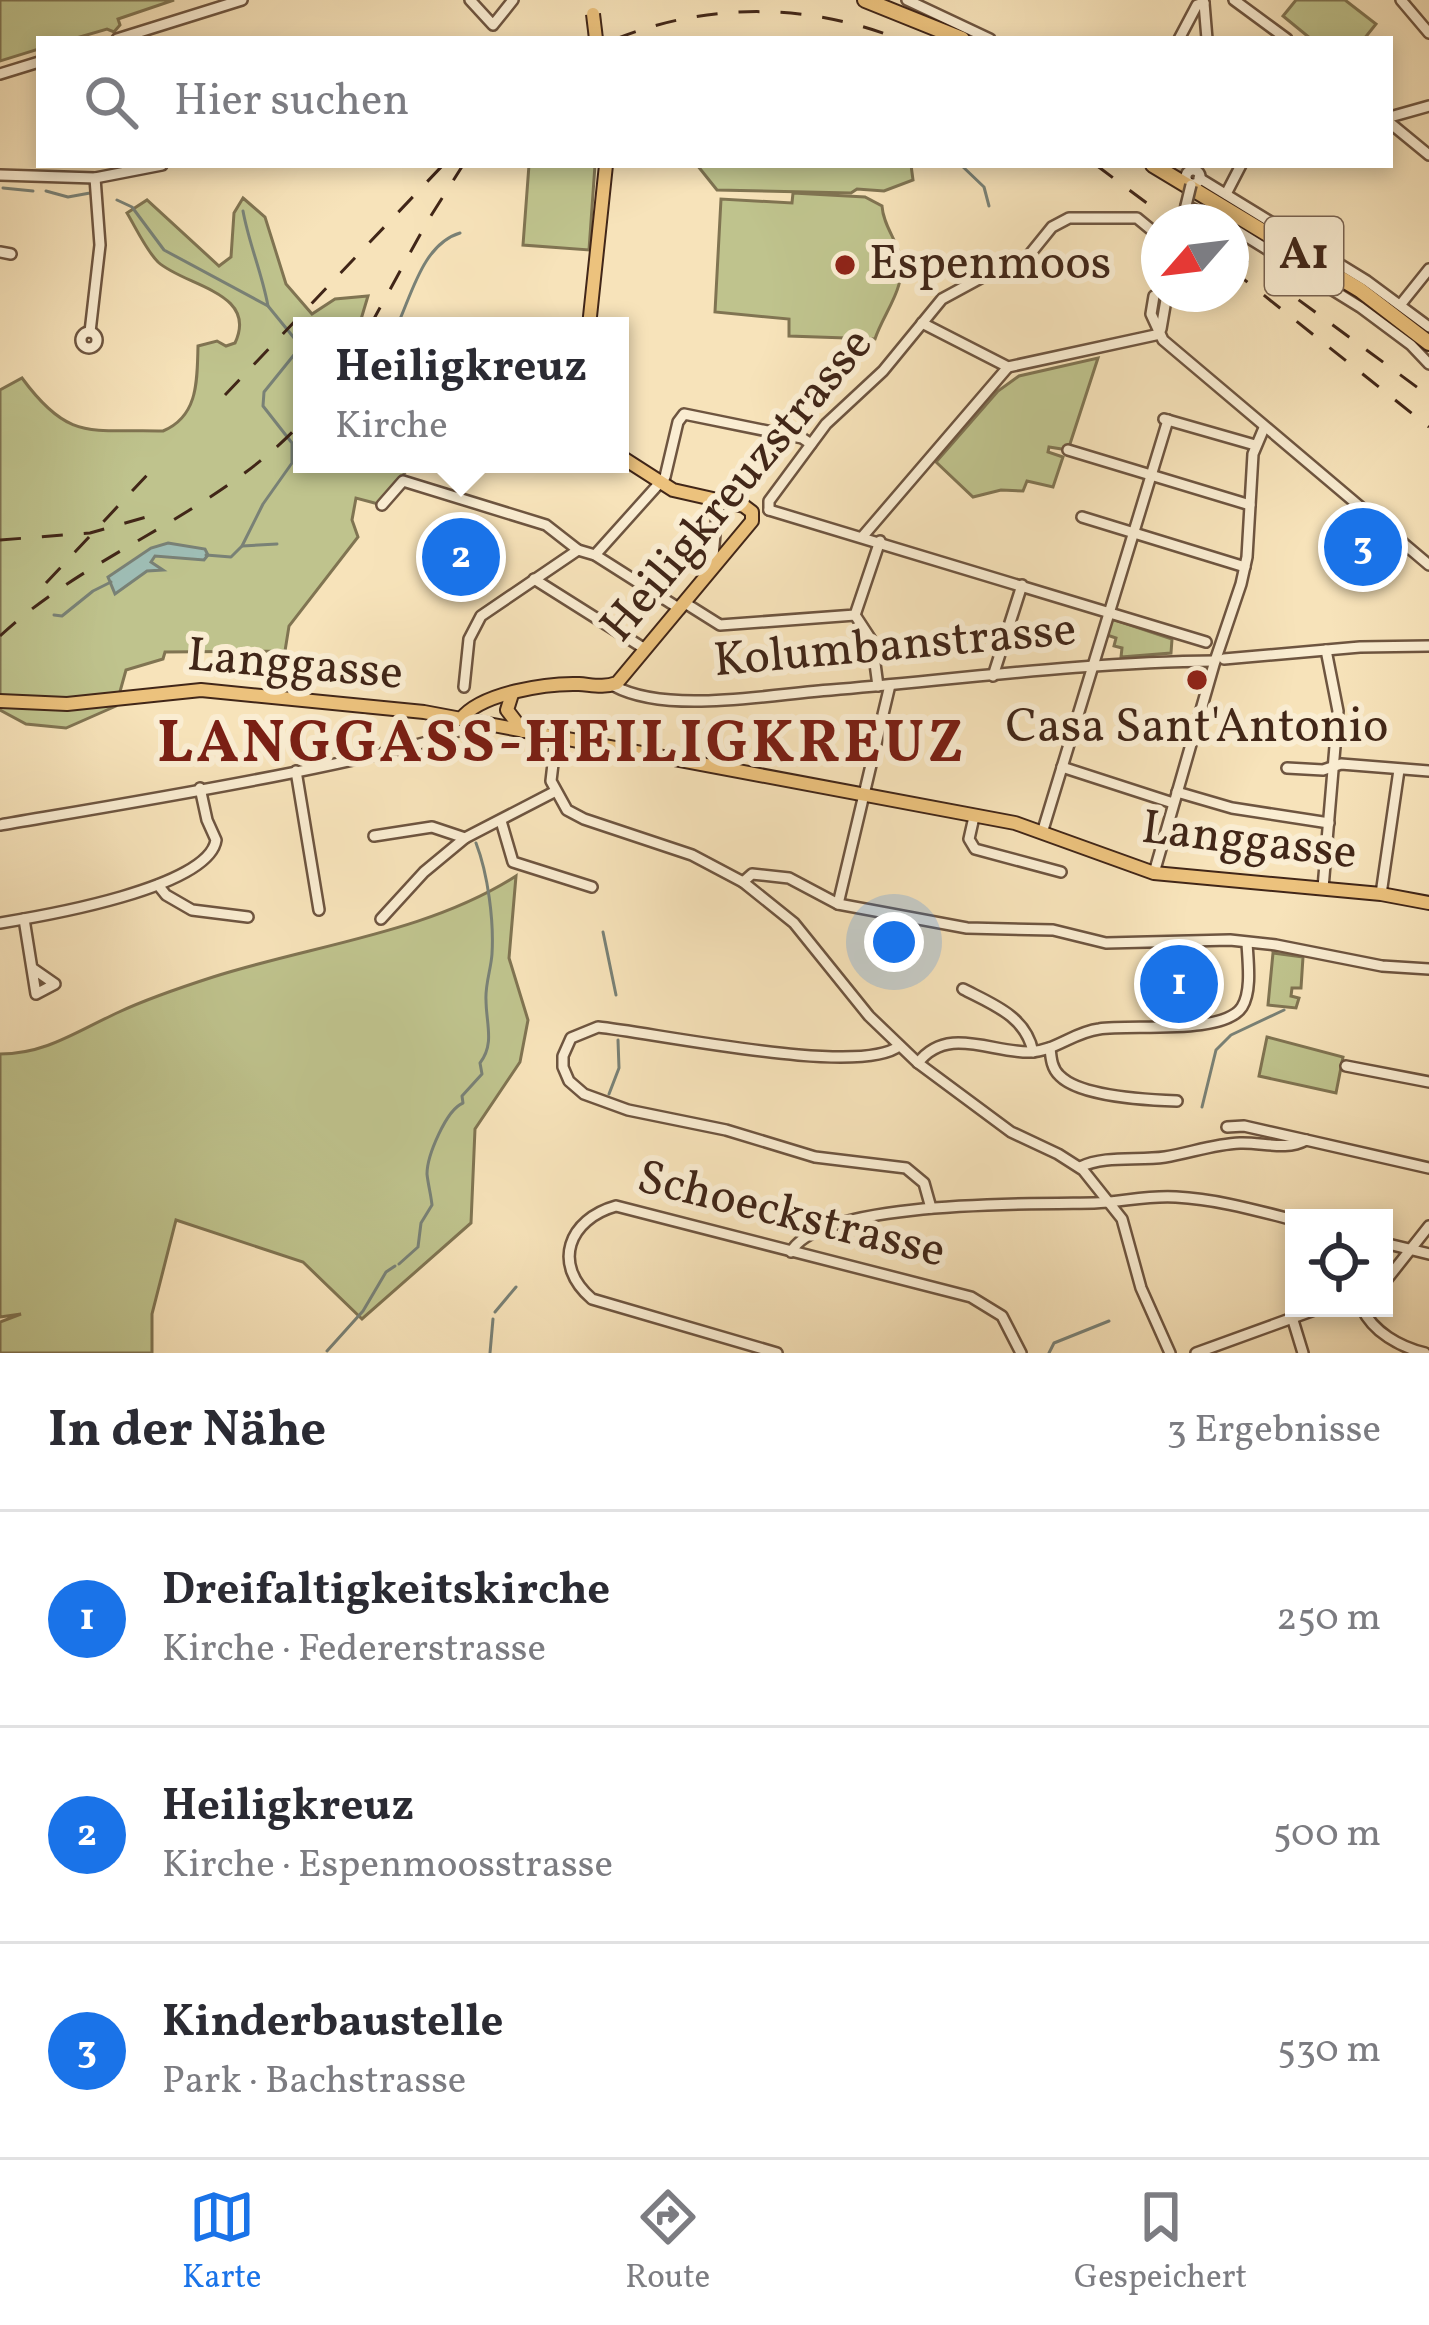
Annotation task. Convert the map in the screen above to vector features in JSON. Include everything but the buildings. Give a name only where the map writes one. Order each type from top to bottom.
[{"type":"highway","points":[[865,0],[955,36]]},
{"type":"highway","name":"A1","points":[[1158,168],[1360,290],[1429,343]]},
{"type":"main road","points":[[590,317],[606,168]]},
{"type":"main road","points":[[629,462],[682,493],[744,506],[753,515]]},
{"type":"main road","name":"Heiligkreuzstrasse","points":[[614,686],[751,524],[753,515]]},
{"type":"main road","name":"Kolumbanstrasse","points":[[467,720],[478,704],[507,695],[552,686],[614,686]]},
{"type":"main road","name":"Langgasse","points":[[1,701],[45,704],[216,690],[467,720],[1042,832],[1124,866],[1154,873],[1381,894],[1429,903]]},
{"type":"main road","points":[[507,695],[507,710],[524,731]]},
{"type":"street","points":[[127,36],[242,0]]},
{"type":"street","points":[[470,0],[493,25],[513,0]]},
{"type":"street","points":[[907,0],[984,36]]},
{"type":"street","points":[[1234,0],[1284,36]]},
{"type":"street","points":[[1401,0],[1429,34]]},
{"type":"street","points":[[1181,36],[1197,5],[1205,1],[1207,36]]},
{"type":"street","points":[[0,74],[36,63]]},
{"type":"street","points":[[1393,119],[1429,106]]},
{"type":"street","points":[[1393,123],[1429,155]]},
{"type":"street","points":[[0,176],[95,178],[147,168]]},
{"type":"street","points":[[1226,194],[1239,168]]},
{"type":"street","points":[[1193,176],[1401,304],[1429,327]]},
{"type":"street","points":[[90,332],[100,245],[95,178]]},
{"type":"street","name":"Heiligkreuzstrasse","points":[[753,515],[769,510],[769,502],[832,418],[890,363],[942,299],[971,282],[1022,264],[1045,234],[1069,218],[1141,221]]},
{"type":"street","points":[[1249,237],[1384,323],[1429,364]]},
{"type":"street","points":[[1401,304],[1429,269]]},
{"type":"street","points":[[1151,312],[1160,334],[1429,565]]},
{"type":"street","points":[[1160,334],[1164,312]]},
{"type":"street","points":[[922,323],[1008,367]]},
{"type":"street","points":[[863,536],[1008,367],[1160,334]]},
{"type":"street","points":[[595,555],[667,474],[677,422],[688,414],[812,444]]},
{"type":"street","points":[[1042,832],[1166,419],[1255,445]]},
{"type":"street","points":[[1154,873],[1245,567],[1255,445],[1264,428]]},
{"type":"street","points":[[1068,451],[1250,505]]},
{"type":"street","points":[[382,505],[404,481],[529,518],[578,550],[720,625],[855,615]]},
{"type":"street","points":[[711,572],[718,501]]},
{"type":"street","points":[[769,510],[1206,642]]},
{"type":"street","points":[[1082,517],[1245,567]]},
{"type":"street","points":[[855,615],[880,541]]},
{"type":"street","points":[[464,687],[469,639],[477,621],[578,550]]},
{"type":"street","points":[[535,579],[645,649]]},
{"type":"street","points":[[994,676],[1022,585]]},
{"type":"street","points":[[855,615],[872,641],[878,686]]},
{"type":"street","name":"Kolumbanstrasse","points":[[614,686],[637,694],[706,699],[1429,646]]},
{"type":"street","points":[[1323,888],[1338,711],[1327,650]]},
{"type":"street","points":[[838,904],[890,685]]},
{"type":"street","points":[[0,825],[296,771],[436,739],[467,720]]},
{"type":"street","points":[[556,738],[551,775],[563,806],[577,816],[692,855],[742,882],[800,929],[869,1016],[918,1064],[1011,1132],[1080,1167],[1126,1229],[1141,1288],[1171,1353]]},
{"type":"street","points":[[1287,767],[1323,770],[1335,764],[1429,771]]},
{"type":"street","points":[[1062,767],[1175,798],[1329,823]]},
{"type":"street","points":[[1381,894],[1399,770]]},
{"type":"street","points":[[296,771],[319,910]]},
{"type":"street","points":[[0,923],[158,886],[204,860],[215,850],[216,840],[200,788]]},
{"type":"street","points":[[381,919],[424,872],[465,838],[554,792]]},
{"type":"street","points":[[974,817],[969,839],[975,849],[1060,872]]},
{"type":"street","points":[[501,820],[514,862],[592,886]]},
{"type":"street","points":[[374,836],[432,826],[465,838]]},
{"type":"street","points":[[742,882],[752,874],[779,875],[838,904],[967,928],[1054,930],[1106,943],[1276,945],[1382,966],[1429,969]]},
{"type":"street","points":[[158,886],[192,910],[248,917]]},
{"type":"street","points":[[24,919],[32,968]]},
{"type":"street","points":[[918,1064],[926,1053],[952,1043],[976,1042],[1034,1052],[1090,1030],[1218,1024],[1236,1014],[1246,999],[1247,943]]},
{"type":"street","points":[[963,988],[1013,1017],[1034,1052]]},
{"type":"street","points":[[898,1046],[888,1054],[846,1059],[598,1027],[571,1038],[563,1067],[568,1082],[584,1094],[628,1110],[726,1130],[815,1157],[906,1168],[924,1183],[931,1208]]},
{"type":"street","points":[[1050,1048],[1054,1069],[1069,1083],[1129,1097],[1177,1101]]},
{"type":"street","points":[[1346,1066],[1429,1082]]},
{"type":"street","points":[[1227,1127],[1244,1126],[1429,1168]]},
{"type":"street","points":[[1080,1167],[1207,1147],[1294,1146],[1306,1140]]},
{"type":"street","points":[[791,1252],[799,1239],[818,1229],[931,1208],[1179,1197],[1285,1218]]},
{"type":"street","name":"Schoeckstrasse","points":[[777,1353],[602,1304],[577,1284],[569,1249],[583,1222],[616,1206],[983,1301],[1010,1325],[1021,1353]]},
{"type":"street","points":[[1393,1272],[1429,1226]]},
{"type":"street","points":[[1393,1245],[1429,1254]]},
{"type":"street","points":[[1196,1353],[1292,1317],[1304,1353]]},
{"type":"street","points":[[1366,1317],[1397,1343],[1425,1353]]},
{"type":"green space","points":[[0,0],[174,0],[118,19],[120,25],[114,32],[36,36],[36,50],[0,61]]},
{"type":"green space","points":[[1296,0],[1345,0],[1376,24],[1366,36],[1307,36],[1283,16]]},
{"type":"green space","points":[[529,168],[595,168],[589,250],[523,245]]},
{"type":"green space","points":[[699,168],[911,168],[913,180],[884,191],[857,189],[851,193],[717,190]]},
{"type":"green space","name":"Espenmoos","points":[[793,193],[865,197],[882,206],[899,252],[901,276],[875,339],[789,336],[789,319],[715,312],[721,199],[792,203]]},
{"type":"green space","points":[[243,198],[265,217],[286,284],[312,314],[335,299],[368,296],[362,317],[293,317],[293,473],[405,473],[382,505],[356,498],[352,520],[358,537],[289,626],[285,651],[165,652],[163,659],[126,670],[116,706],[66,728],[26,724],[0,710],[0,390],[22,378],[54,413],[83,428],[163,431],[175,424],[194,395],[198,346],[235,343],[240,326],[237,312],[215,292],[158,262],[127,213],[147,200],[219,266],[231,257],[234,213]]},
{"type":"green space","points":[[1098,358],[1068,450],[1049,447],[1048,452],[1063,457],[1053,487],[1027,481],[1023,491],[1001,490],[973,497],[936,462],[998,391],[1019,376]]},
{"type":"green space","points":[[1364,525],[1390,554],[1377,574],[1334,574],[1342,550]]},
{"type":"green space","points":[[1112,619],[1172,639],[1171,653],[1121,657],[1122,648],[1114,646],[1116,638],[1107,635]]},
{"type":"green space","points":[[516,876],[509,958],[528,1020],[520,1062],[475,1129],[471,1223],[362,1319],[303,1262],[176,1220],[152,1314],[152,1353],[0,1353],[0,1322],[21,1314],[0,1317],[0,1054],[47,1046],[142,1002],[213,977],[407,925]]},
{"type":"green space","points":[[1273,953],[1303,957],[1301,988],[1292,988],[1291,996],[1299,998],[1296,1008],[1268,1005]]},
{"type":"green space","points":[[1267,1037],[1343,1057],[1336,1093],[1259,1076]]},
{"type":"water","points":[[168,543],[205,549],[208,555],[204,560],[155,556],[151,562],[163,570],[147,571],[115,594],[108,577],[151,548]]},
{"type":"waterway","points":[[964,168],[984,187],[989,206]]},
{"type":"waterway","points":[[3,188],[33,191]]},
{"type":"waterway","points":[[46,191],[68,197],[90,193]]},
{"type":"waterway","points":[[117,200],[132,207],[164,250],[268,306],[293,337]]},
{"type":"waterway","points":[[243,211],[268,306]]},
{"type":"waterway","points":[[401,317],[428,259],[460,233]]},
{"type":"waterway","points":[[206,555],[231,557],[242,546],[263,504],[292,463],[292,443],[263,406],[264,392],[293,356]]},
{"type":"waterway","points":[[242,546],[277,544]]},
{"type":"waterway","points":[[54,615],[62,616],[111,582]]},
{"type":"waterway","points":[[399,1264],[418,1247],[421,1223],[432,1205],[427,1174],[434,1145],[450,1115],[463,1103],[462,1096],[482,1074],[480,1063],[487,1048],[492,927],[476,843]]},
{"type":"waterway","points":[[603,932],[616,995]]},
{"type":"waterway","points":[[1202,1107],[1216,1050],[1231,1035],[1284,1010]]},
{"type":"waterway","points":[[609,1094],[619,1068],[618,1040]]},
{"type":"waterway","points":[[327,1351],[395,1266]]},
{"type":"waterway","points":[[495,1312],[516,1287]]},
{"type":"waterway","points":[[490,1353],[493,1319]]},
{"type":"waterway","points":[[1049,1353],[1054,1343],[1109,1321]]},
{"type":"tunnel","points":[[1181,168],[1208,185]]},
{"type":"railway","points":[[625,36],[686,18],[758,12],[829,19],[890,36]]},
{"type":"railway","points":[[299,317],[440,168]]},
{"type":"railway","points":[[375,317],[461,168]]},
{"type":"railway","points":[[1100,168],[1148,204]]},
{"type":"railway","points":[[1249,263],[1429,396]]},
{"type":"railway","points":[[1249,283],[1429,427]]},
{"type":"railway","points":[[225,395],[293,323]]},
{"type":"railway","points":[[0,636],[73,580],[231,483],[293,430]]},
{"type":"railway","points":[[46,583],[148,474]]},
{"type":"railway","points":[[0,540],[90,533],[164,512]]},
{"type":"place","name":"Espenmoos","points":[[845,265]]},
{"type":"place","name":"Kinderbaustelle","points":[[1363,547]]},
{"type":"place","name":"Heiligkreuz","points":[[461,557]]},
{"type":"place","name":"Casa Sant'Antonio","points":[[1197,680]]},
{"type":"place","name":"Dreifaltigkeitskirche","points":[[1179,984]]},
{"type":"district","name":"LANGGASS-HEILIGKREUZ","points":[[562,745]]}]
